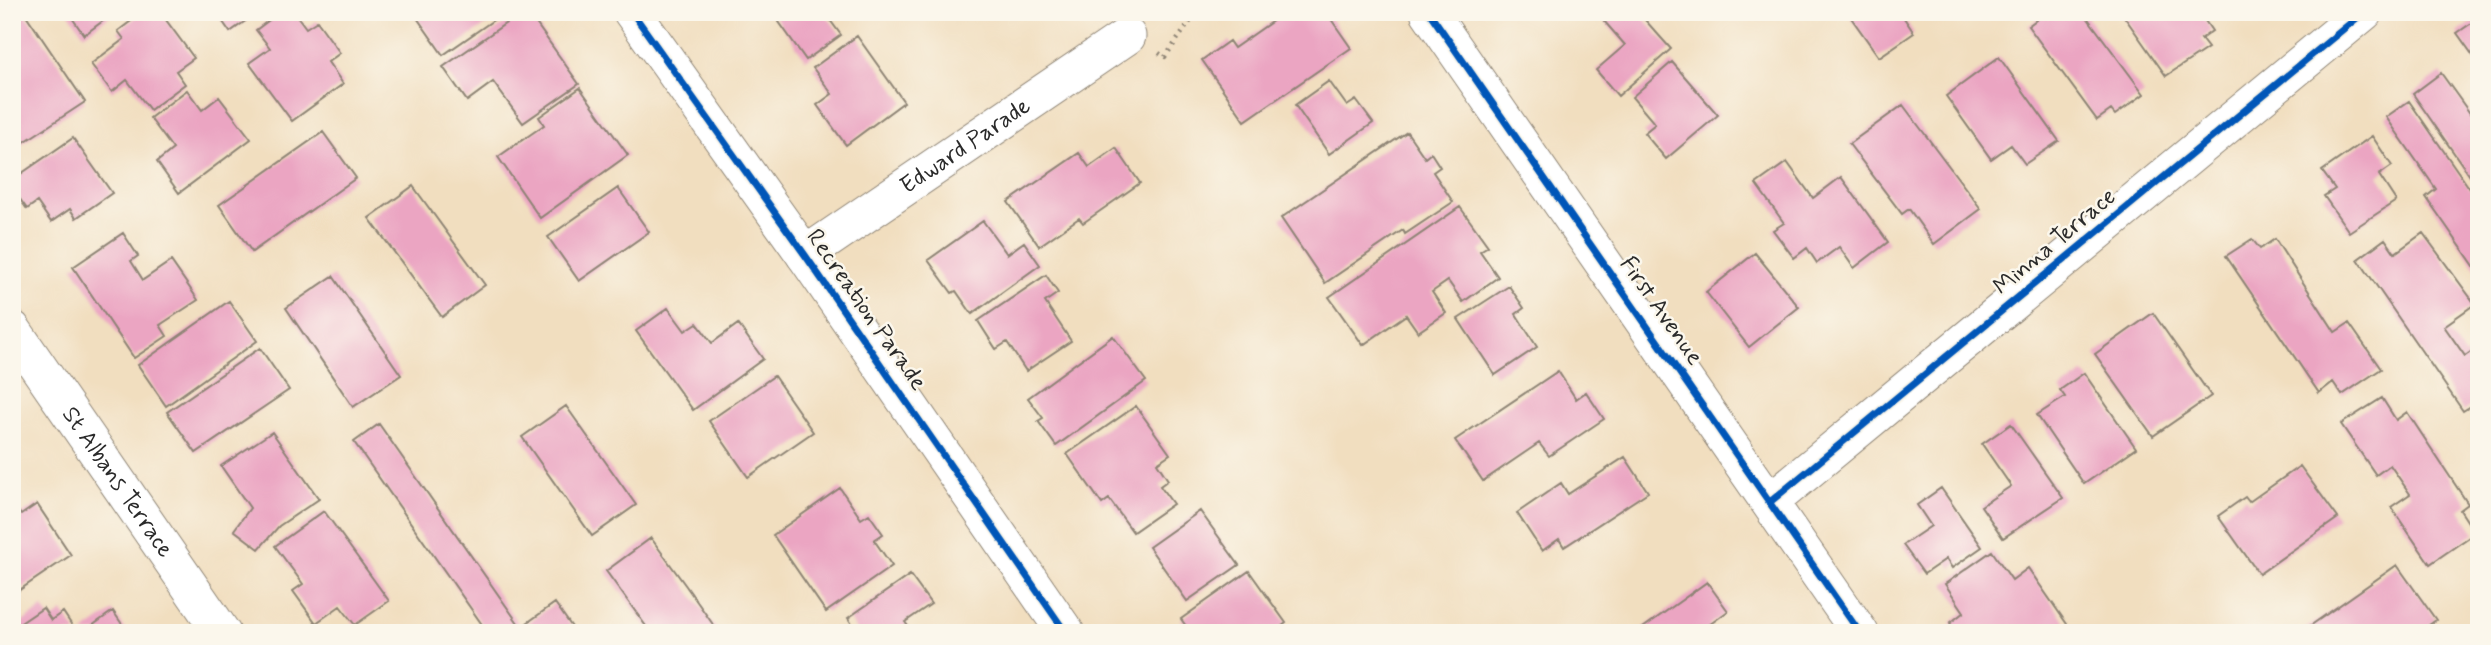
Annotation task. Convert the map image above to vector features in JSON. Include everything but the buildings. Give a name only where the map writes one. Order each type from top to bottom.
[{"type":"street","name":"Recreation Parade","points":[[632,12],[805,255],[1066,633]]},
{"type":"street","name":"First Avenue","points":[[1429,12],[1860,633]]},
{"type":"street","name":"Minna Terrace","points":[[1770,502],[2364,12]]},
{"type":"street","name":"Edward Parade","points":[[805,255],[1127,36]]},
{"type":"street","name":"St Albans Terrace","points":[[12,329],[222,633]]},
{"type":"cycle path","points":[[632,12],[805,255],[1066,633]]},
{"type":"cycle path","points":[[1429,12],[1860,633]]},
{"type":"cycle path","points":[[1770,502],[2364,12]]}]
